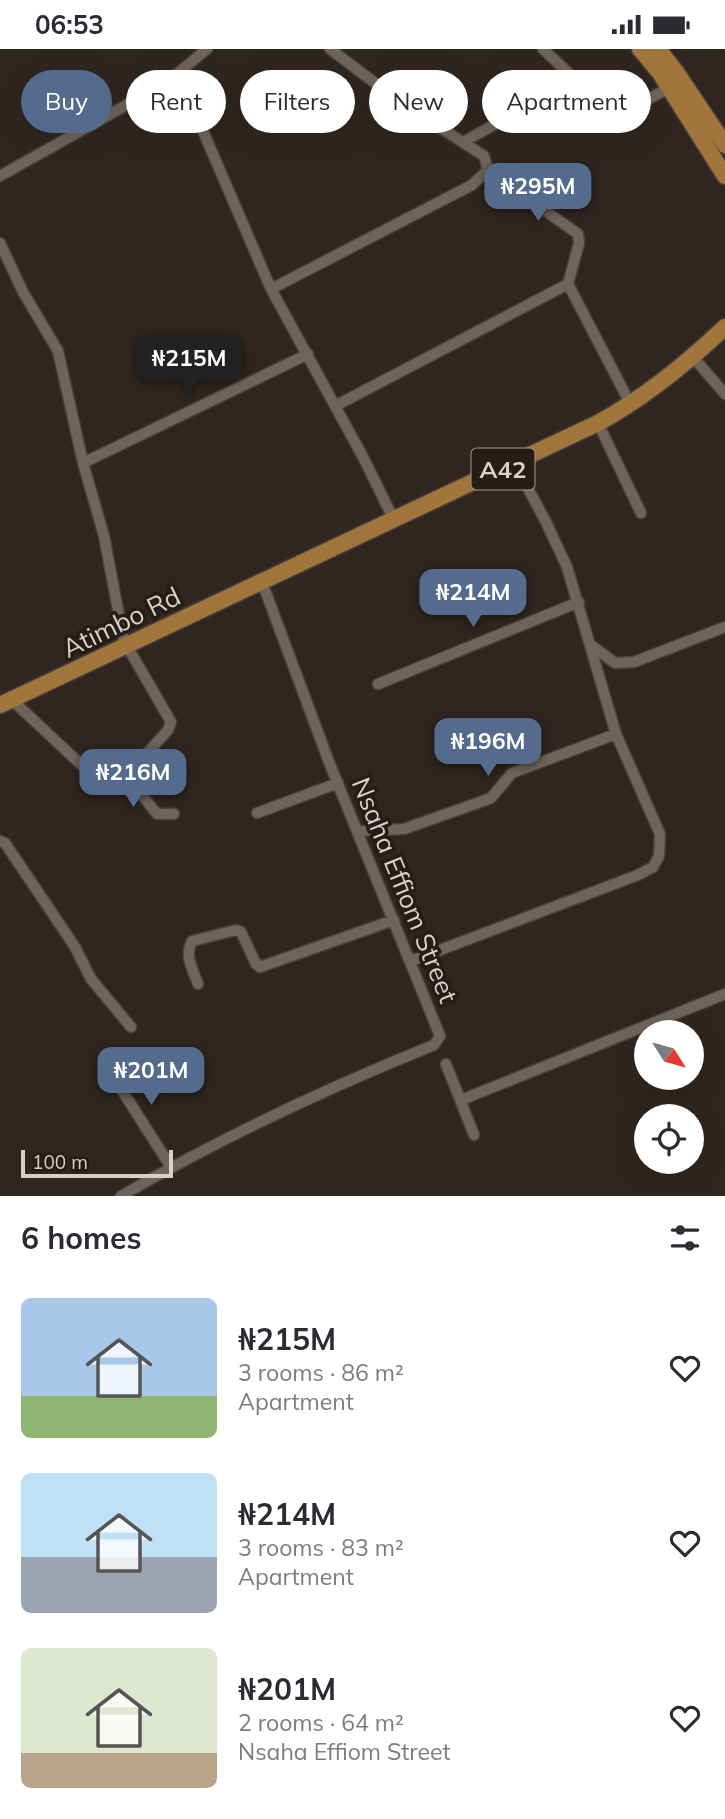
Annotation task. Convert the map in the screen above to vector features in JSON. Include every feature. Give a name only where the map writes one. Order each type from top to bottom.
[{"type":"main road","points":[[640,49],[669,88],[725,176]]},
{"type":"main road","points":[[658,49],[725,145]]},
{"type":"main road","name":"A42","points":[[262,582],[515,464],[631,405],[693,357],[725,327]]},
{"type":"main road","name":"Atimbo Rd","points":[[6,702],[262,582]]},
{"type":"street","points":[[182,70],[207,49]]},
{"type":"street","points":[[330,49],[399,101],[484,156],[488,170],[578,234],[579,243],[568,284],[631,405]]},
{"type":"street","points":[[543,49],[565,70]]},
{"type":"street","points":[[651,98],[669,88]]},
{"type":"street","points":[[0,176],[126,103]]},
{"type":"street","points":[[463,142],[482,131]]},
{"type":"street","points":[[204,133],[271,289],[308,354],[394,520]]},
{"type":"street","points":[[271,289],[472,184],[488,170]]},
{"type":"street","points":[[0,243],[23,292],[58,351],[83,463],[104,536],[126,647],[171,722],[168,730],[132,770],[130,781],[157,814],[174,814]]},
{"type":"street","points":[[335,406],[568,284]]},
{"type":"street","points":[[83,463],[308,354]]},
{"type":"street","points":[[693,357],[725,394]]},
{"type":"street","points":[[598,423],[641,513]]},
{"type":"street","points":[[411,961],[653,867],[659,856],[660,834],[616,734],[579,602],[545,520],[515,464]]},
{"type":"street","name":"Nsaha Effiom Street","points":[[121,1196],[171,1167],[303,1101],[435,1045],[440,1030],[338,783],[262,582]]},
{"type":"street","points":[[378,684],[579,602]]},
{"type":"street","points":[[591,645],[615,663],[634,662],[725,627]]},
{"type":"street","points":[[6,702],[104,786]]},
{"type":"street","points":[[358,831],[404,829],[491,798],[512,773],[616,734]]},
{"type":"street","points":[[257,813],[338,783]]},
{"type":"street","points":[[0,841],[5,843],[75,947],[91,979],[131,1027]]},
{"type":"street","points":[[198,984],[188,959],[188,948],[192,941],[236,930],[241,932],[260,967],[394,921]]},
{"type":"street","points":[[461,1100],[725,994]]},
{"type":"street","points":[[106,1064],[171,1167]]},
{"type":"street","points":[[446,1064],[474,1135]]}]
